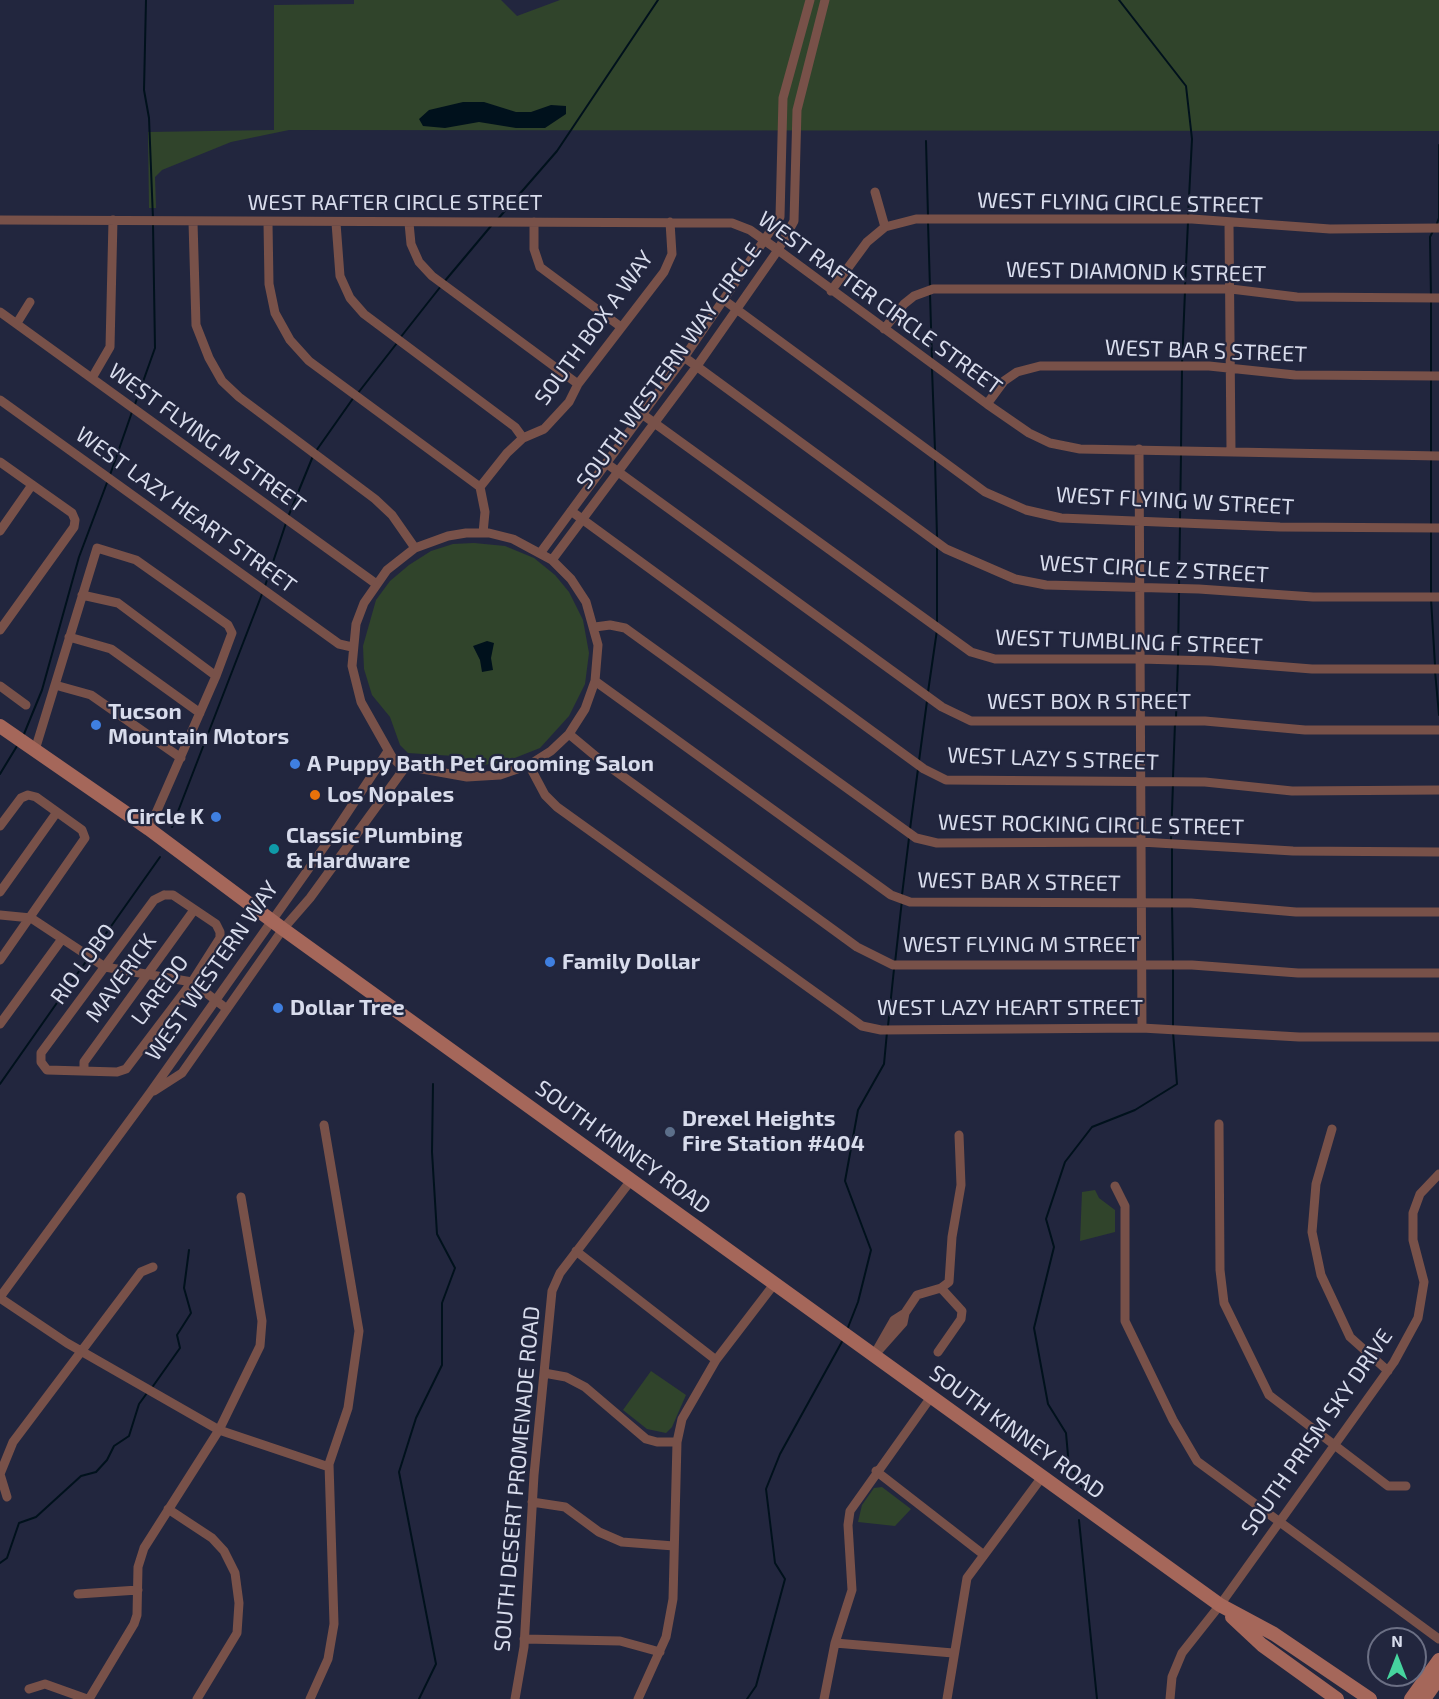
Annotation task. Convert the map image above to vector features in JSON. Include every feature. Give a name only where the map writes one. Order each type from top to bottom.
[{"type":"main road","name":"SOUTH KINNEY ROAD","points":[[0,726],[149,829],[283,929],[1220,1605],[1274,1634],[1370,1699]]},
{"type":"main road","name":"SOUTH KINNEY ROAD","points":[[1220,1605],[1262,1645],[1337,1699]]},
{"type":"main road","points":[[1411,1699],[1439,1660]]},
{"type":"main road","points":[[1424,1699],[1439,1678]]},
{"type":"street","name":"SOUTH WESTERN WAY CIRCLE","points":[[541,552],[684,357],[780,217],[783,98],[801,40],[810,0]]},
{"type":"street","name":"SOUTH WESTERN WAY CIRCLE","points":[[552,560],[697,366],[778,250],[794,221],[797,110],[825,0]]},
{"type":"street","points":[[801,40],[814,43]]},
{"type":"street","points":[[790,76],[804,81]]},
{"type":"street","points":[[781,150],[797,150]]},
{"type":"street","points":[[875,192],[885,227]]},
{"type":"street","name":"WEST FLYING CIRCLE STREET","points":[[831,291],[867,242],[885,227],[916,219],[1192,219],[1330,229],[1439,228]]},
{"type":"street","name":"WEST RAFTER CIRCLE STREET","points":[[0,220],[268,223],[732,223],[765,241],[987,404],[1029,433],[1050,443],[1080,449],[1231,450],[1279,454],[1439,456]]},
{"type":"street","points":[[92,378],[110,347],[112,220]]},
{"type":"street","points":[[193,222],[196,325],[209,358],[222,381],[239,397],[375,499],[393,515],[415,548]]},
{"type":"street","points":[[534,222],[534,249],[540,267],[621,327]]},
{"type":"street","name":"SOUTH BOX A WAY","points":[[480,487],[507,453],[523,438],[544,429],[569,402],[578,384],[664,272],[672,254],[670,222]]},
{"type":"street","points":[[268,223],[268,284],[275,313],[290,340],[309,361],[480,487],[485,512],[483,533]]},
{"type":"street","points":[[336,223],[340,276],[350,298],[364,315],[515,427],[523,438]]},
{"type":"street","points":[[409,223],[411,244],[419,262],[432,276],[578,384]]},
{"type":"street","points":[[1229,223],[1231,450]]},
{"type":"street","name":"WEST DIAMOND K STREET","points":[[884,329],[904,304],[914,296],[933,289],[1231,289],[1297,297],[1439,298]]},
{"type":"street","name":"WEST FLYING W STREET","points":[[724,300],[985,492],[1026,510],[1061,519],[1439,528]]},
{"type":"street","points":[[17,323],[30,302]]},
{"type":"street","name":"WEST FLYING M STREET","points":[[0,312],[375,583]]},
{"type":"street","name":"WEST CIRCLE Z STREET","points":[[684,357],[956,554],[1015,579],[1046,585],[1313,597],[1439,597]]},
{"type":"street","name":"WEST BAR S STREET","points":[[987,404],[1004,381],[1030,367],[1209,366],[1295,375],[1439,376]]},
{"type":"street","name":"WEST LAZY HEART STREET","points":[[0,400],[339,644],[352,647]]},
{"type":"street","name":"WEST TUMBLING F STREET","points":[[642,414],[971,652],[995,659],[1140,659],[1211,661],[1312,669],[1439,669]]},
{"type":"street","points":[[1139,449],[1142,1028]]},
{"type":"street","points":[[0,462],[72,513],[75,520],[74,527],[0,630]]},
{"type":"street","name":"WEST BOX R STREET","points":[[606,463],[942,707],[971,721],[1205,722],[1305,730],[1439,730]]},
{"type":"street","points":[[0,531],[32,485]]},
{"type":"street","name":"WEST LAZY S STREET","points":[[571,511],[924,769],[946,780],[1205,782],[1292,791],[1439,790]]},
{"type":"street","points":[[483,533],[513,539],[541,552],[577,586],[595,627],[598,645],[595,681],[585,709],[569,734],[551,751],[529,765],[500,775],[467,777],[400,765],[388,751],[361,702],[352,666],[352,647],[356,624],[375,583],[387,570],[415,548],[448,536],[483,533]]},
{"type":"street","points":[[35,750],[97,548],[136,560],[228,626],[232,633],[216,676],[149,829]]},
{"type":"street","points":[[82,595],[118,603],[216,676]]},
{"type":"street","name":"WEST ROCKING CIRCLE STREET","points":[[595,627],[609,625],[625,628],[916,838],[937,843],[1141,842],[1293,851],[1439,852]]},
{"type":"street","points":[[69,637],[111,649],[200,713]]},
{"type":"street","name":"WEST BAR X STREET","points":[[595,681],[891,895],[910,902],[1191,903],[1296,912],[1439,912]]},
{"type":"street","points":[[55,685],[91,695],[181,758]]},
{"type":"street","points":[[0,686],[26,705]]},
{"type":"street","name":"WEST FLYING M STREET","points":[[569,734],[609,766],[857,947],[893,965],[1192,965],[1298,973],[1439,972]]},
{"type":"street","name":"WEST WESTERN WAY","points":[[0,1298],[150,1094],[388,751]]},
{"type":"street","name":"WEST LAZY HEART STREET","points":[[529,765],[545,795],[557,807],[862,1026],[881,1030],[1142,1028],[1299,1037],[1439,1037]]},
{"type":"street","name":"WEST WESTERN WAY","points":[[150,1094],[182,1073],[283,929],[310,898],[406,766]]},
{"type":"street","points":[[0,826],[21,798],[28,795],[36,797],[82,830],[85,838],[0,960]]},
{"type":"street","points":[[0,892],[57,812]]},
{"type":"street","name":"RIO LOBO","points":[[84,1071],[47,1070],[41,1062],[41,1053],[154,900],[164,895],[173,895],[194,910]]},
{"type":"street","name":"LAREDO","points":[[84,1071],[117,1072],[126,1069],[192,982],[220,938],[216,924],[194,910]]},
{"type":"street","name":"MAVERICK","points":[[84,1071],[84,1062],[194,910]]},
{"type":"street","points":[[0,915],[31,918],[105,967],[192,982],[227,1009]]},
{"type":"street","points":[[0,1024],[62,939]]},
{"type":"street","points":[[1219,1124],[1220,1270],[1224,1303],[1269,1395],[1388,1486],[1406,1486]]},
{"type":"street","points":[[310,1699],[328,1659],[334,1624],[329,1467],[348,1408],[359,1331],[324,1125]]},
{"type":"street","points":[[1332,1129],[1316,1184],[1312,1232],[1321,1275],[1350,1337],[1388,1371]]},
{"type":"street","points":[[874,1355],[903,1323],[904,1313],[917,1295],[941,1288],[949,1282],[952,1236],[961,1185],[958,1135]]},
{"type":"street","name":"SOUTH PRISM SKY DRIVE","points":[[1170,1699],[1172,1677],[1182,1653],[1220,1605],[1278,1520],[1388,1371],[1418,1318],[1424,1282],[1413,1239],[1413,1213],[1420,1194],[1439,1174]]},
{"type":"street","name":"SOUTH DESERT PROMENADE ROAD","points":[[515,1699],[524,1639],[532,1502],[552,1291],[560,1273],[632,1179]]},
{"type":"street","points":[[1115,1186],[1125,1206],[1125,1322],[1173,1420],[1197,1461],[1439,1639]]},
{"type":"street","points":[[29,1689],[45,1684],[88,1699],[134,1624],[141,1555],[219,1430],[256,1357],[262,1338],[262,1321],[241,1197]]},
{"type":"street","points":[[576,1251],[716,1360]]},
{"type":"street","points":[[7,1497],[0,1474],[13,1442],[79,1350],[141,1272],[153,1267]]},
{"type":"street","points":[[638,1699],[666,1637],[673,1599],[676,1442],[682,1419],[716,1360],[775,1283]]},
{"type":"street","points":[[938,1352],[961,1319],[962,1311],[941,1288]]},
{"type":"street","points":[[0,1298],[79,1350],[219,1430],[329,1467]]},
{"type":"street","points":[[544,1373],[566,1377],[585,1387],[646,1439],[657,1442],[676,1442]]},
{"type":"street","points":[[824,1699],[836,1643],[852,1590],[848,1525],[850,1511],[876,1471],[931,1397]]},
{"type":"street","points":[[876,1471],[984,1555]]},
{"type":"street","points":[[947,1699],[967,1578],[1042,1477]]},
{"type":"street","points":[[532,1502],[565,1507],[599,1532],[622,1542],[674,1546]]},
{"type":"street","points":[[168,1509],[213,1538],[224,1551],[235,1573],[238,1603],[237,1633],[197,1699]]},
{"type":"street","points":[[78,1594],[138,1590]]},
{"type":"street","points":[[524,1639],[620,1641],[660,1652]]},
{"type":"street","points":[[836,1643],[953,1653]]},
{"type":"green space","points":[[354,0],[501,0],[517,16],[560,0],[1439,0],[1439,131],[289,130],[231,142],[162,170],[155,177],[156,208],[149,208],[148,132],[274,130],[274,5],[354,4]]},
{"type":"green space","points":[[474,543],[505,546],[534,558],[555,575],[569,592],[583,620],[589,653],[585,684],[569,716],[540,748],[502,763],[471,766],[454,756],[408,753],[400,745],[390,717],[372,695],[364,669],[363,646],[376,600],[390,581],[431,551],[453,544]]},
{"type":"green space","points":[[1095,1190],[1099,1198],[1115,1210],[1115,1232],[1080,1241],[1082,1192]]},
{"type":"green space","points":[[651,1371],[686,1395],[672,1427],[666,1433],[647,1429],[623,1410]]},
{"type":"green space","points":[[882,1487],[911,1509],[895,1526],[858,1522],[862,1505],[874,1488]]},
{"type":"water","points":[[463,102],[484,102],[516,112],[531,112],[551,105],[566,106],[566,114],[545,128],[516,128],[479,122],[445,128],[423,126],[419,119],[429,110]]},
{"type":"water","points":[[487,641],[494,643],[491,658],[493,670],[482,672],[480,660],[473,646]]},
{"type":"waterway","points":[[146,0],[144,90],[149,118],[153,219]]},
{"type":"waterway","points":[[497,220],[557,151],[658,0]]},
{"type":"waterway","points":[[1119,0],[1186,86],[1192,139],[1188,217]]},
{"type":"waterway","points":[[926,141],[928,216]]},
{"type":"waterway","points":[[1436,226],[1439,218],[1439,145]]},
{"type":"waterway","points":[[928,222],[930,288]]},
{"type":"waterway","points":[[1185,286],[1188,222]]},
{"type":"waterway","points":[[134,407],[155,348],[153,224]]},
{"type":"waterway","points":[[444,282],[491,226]]},
{"type":"waterway","points":[[1431,297],[1430,237],[1433,231]]},
{"type":"waterway","points":[[400,338],[441,286]]},
{"type":"waterway","points":[[1182,364],[1185,291]]},
{"type":"waterway","points":[[930,294],[932,360]]},
{"type":"waterway","points":[[1431,302],[1431,375]]},
{"type":"waterway","points":[[358,393],[397,343]]},
{"type":"waterway","points":[[932,369],[935,450]]},
{"type":"waterway","points":[[1181,448],[1182,369]]},
{"type":"waterway","points":[[1431,380],[1431,453]]},
{"type":"waterway","points":[[316,451],[354,397]]},
{"type":"waterway","points":[[110,475],[132,412]]},
{"type":"waterway","points":[[1180,520],[1181,453]]},
{"type":"waterway","points":[[288,517],[313,456]]},
{"type":"waterway","points":[[1431,458],[1431,525]]},
{"type":"waterway","points":[[935,459],[937,537]]},
{"type":"waterway","points":[[24,734],[42,690],[79,557],[108,480]]},
{"type":"waterway","points":[[265,586],[286,523]]},
{"type":"waterway","points":[[1179,586],[1180,525]]},
{"type":"waterway","points":[[1431,530],[1431,594]]},
{"type":"waterway","points":[[937,546],[937,624]]},
{"type":"waterway","points":[[1178,658],[1179,591]]},
{"type":"waterway","points":[[172,827],[262,594]]},
{"type":"waterway","points":[[1431,599],[1435,665]]},
{"type":"waterway","points":[[928,692],[937,630]]},
{"type":"waterway","points":[[1176,717],[1178,663]]},
{"type":"waterway","points":[[1435,671],[1439,715]]},
{"type":"waterway","points":[[919,761],[927,701]]},
{"type":"waterway","points":[[1173,777],[1175,723]]},
{"type":"waterway","points":[[0,774],[17,746]]},
{"type":"waterway","points":[[910,829],[918,769]]},
{"type":"waterway","points":[[1171,840],[1173,783]]},
{"type":"waterway","points":[[902,895],[909,838]]},
{"type":"waterway","points":[[1172,846],[1172,900]]},
{"type":"waterway","points":[[90,956],[160,857]]},
{"type":"waterway","points":[[895,963],[902,900]]},
{"type":"waterway","points":[[1172,906],[1173,963]]},
{"type":"waterway","points":[[0,1084],[87,960]]},
{"type":"waterway","points":[[888,1026],[894,969]]},
{"type":"waterway","points":[[1173,969],[1173,1026]]},
{"type":"waterway","points":[[847,1330],[858,1302],[871,1250],[845,1181],[858,1110],[884,1064],[887,1032]]},
{"type":"waterway","points":[[1081,1487],[1082,1482],[1069,1467],[1066,1433],[1048,1404],[1034,1328],[1054,1247],[1046,1219],[1065,1162],[1092,1127],[1135,1110],[1177,1084],[1173,1032]]},
{"type":"waterway","points":[[419,1699],[436,1664],[399,1472],[416,1418],[442,1365],[442,1303],[455,1268],[437,1234],[432,1152],[433,1084]]},
{"type":"waterway","points":[[151,1389],[180,1348],[177,1335],[191,1313],[184,1288],[189,1250]]},
{"type":"waterway","points":[[747,1699],[756,1686],[785,1579],[775,1563],[766,1489],[780,1454],[844,1338]]},
{"type":"waterway","points":[[0,1563],[7,1558],[19,1523],[36,1517],[81,1476],[96,1472],[107,1460],[114,1446],[129,1436],[139,1404],[147,1393]]},
{"type":"waterway","points":[[1079,1520],[1097,1699]]},
{"type":"place","name":"Tucson Mountain Motors","points":[[96,725]]},
{"type":"place","name":"A Puppy Bath Pet Grooming Salon","points":[[295,764]]},
{"type":"place","name":"Los Nopales","points":[[315,795]]},
{"type":"place","name":"Circle K","points":[[216,817]]},
{"type":"place","name":"Classic Plumbing & Hardware","points":[[274,849]]},
{"type":"place","name":"Family Dollar","points":[[550,962]]},
{"type":"place","name":"Dollar Tree","points":[[278,1008]]},
{"type":"place","name":"Drexel Heights Fire Station #404","points":[[670,1132]]}]
